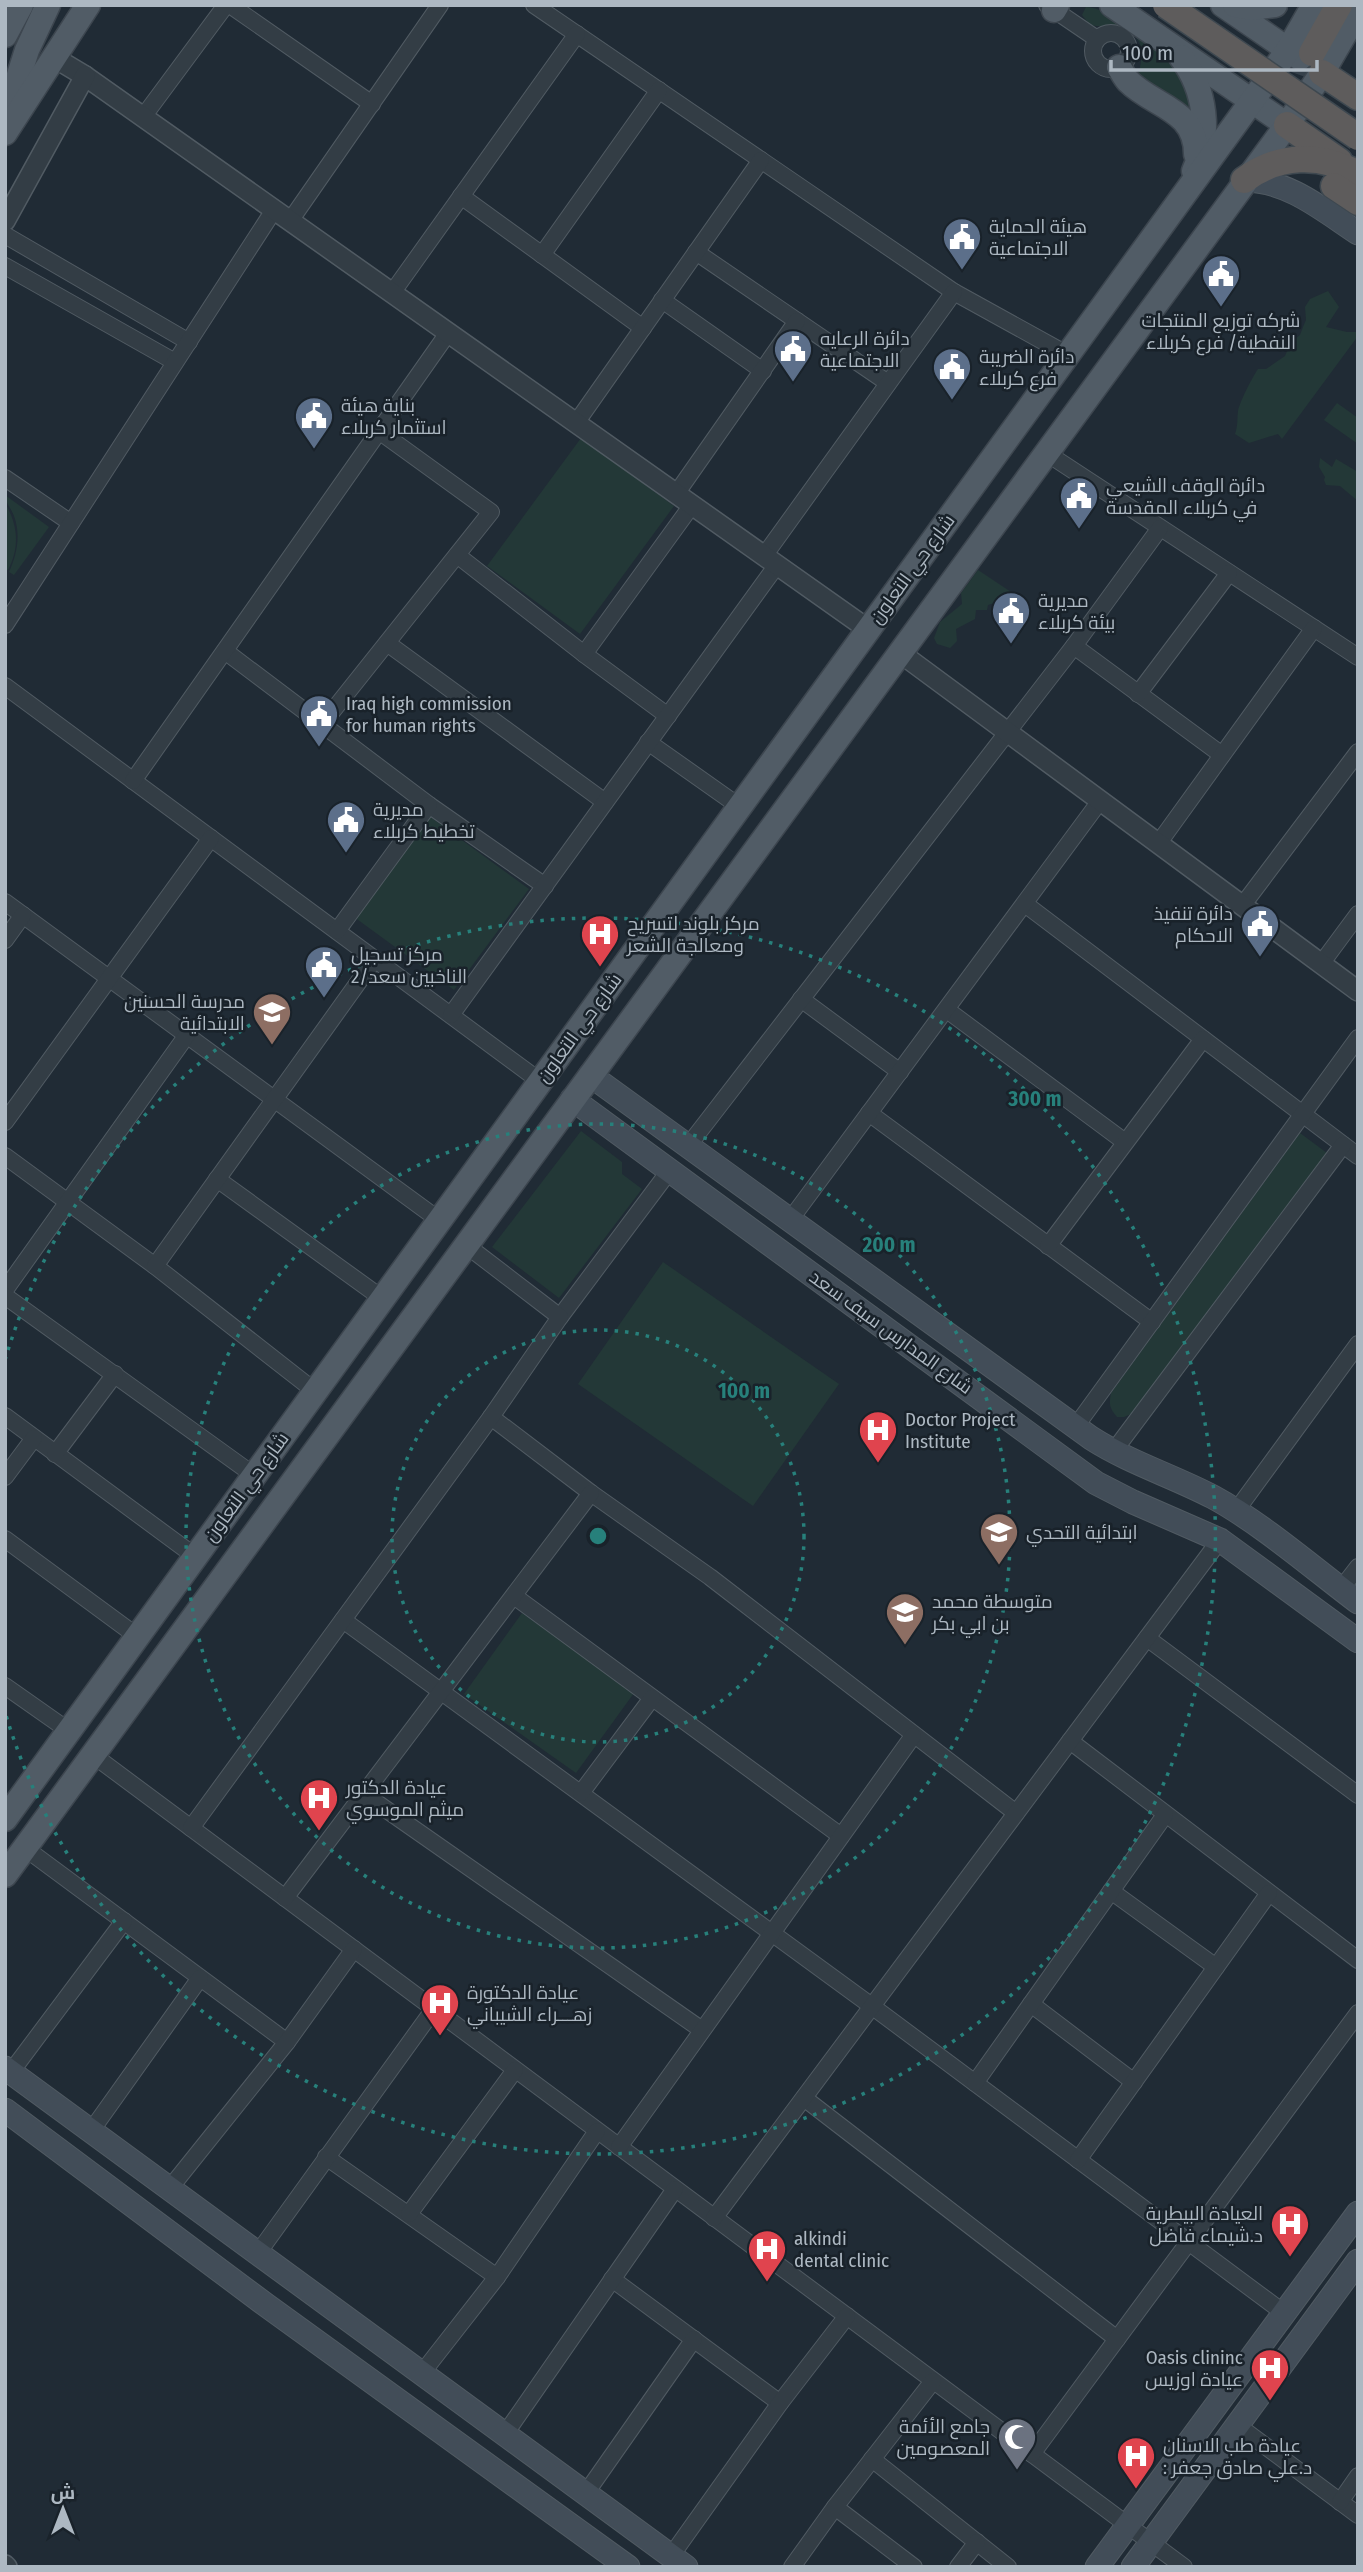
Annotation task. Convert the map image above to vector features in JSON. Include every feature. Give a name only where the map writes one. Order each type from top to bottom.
[{"type":"highway","points":[[1166,5],[1358,137]]},
{"type":"highway","points":[[1198,5],[1358,116]]},
{"type":"highway","points":[[1339,5],[1307,58],[1358,97]]},
{"type":"highway","points":[[1287,125],[1358,174]]},
{"type":"highway","points":[[1244,180],[1267,166],[1293,159],[1334,163],[1358,174]]},
{"type":"highway","points":[[1334,186],[1358,201]]},
{"type":"main road","points":[[5,35],[20,5]]},
{"type":"main road","points":[[5,120],[34,35],[50,5]]},
{"type":"main road","points":[[5,133],[88,5]]},
{"type":"main road","points":[[1112,5],[1287,125]]},
{"type":"main road","points":[[1223,5],[1307,58]]},
{"type":"main road","points":[[1235,5],[1251,8],[1275,5]]},
{"type":"main road","points":[[1307,58],[1314,5]]},
{"type":"main road","points":[[1307,58],[1358,11]]},
{"type":"main road","points":[[1169,44],[1188,68],[1201,97],[1204,128],[1196,166],[1181,200]]},
{"type":"main road","name":"شارع حي التعاون","points":[[6,1817],[1252,102],[1307,58]]},
{"type":"main road","name":"شارع حي التعاون","points":[[5,1875],[988,529],[1287,125],[1307,58]]},
{"type":"main road","points":[[1119,67],[1128,81],[1188,124],[1196,145],[1196,166]]},
{"type":"main road","points":[[1244,180],[1262,181],[1286,188],[1358,233]]},
{"type":"main road","points":[[986,468],[997,486],[1017,490]]},
{"type":"main road","points":[[956,509],[971,509],[977,512],[988,529]]},
{"type":"main road","name":"شارع المدارس سيف سعد","points":[[590,1075],[1113,1452],[1195,1489],[1236,1511],[1350,1595]]},
{"type":"main road","name":"شارع المدارس سيف سعد","points":[[572,1099],[1096,1483],[1220,1540],[1358,1641]]},
{"type":"main road","points":[[505,1131],[513,1149],[531,1155]]},
{"type":"main road","points":[[479,1167],[498,1170],[508,1186]]},
{"type":"main road","points":[[818,1278],[825,1277],[836,1268],[839,1255]]},
{"type":"main road","points":[[848,1300],[848,1293],[854,1281],[867,1275]]},
{"type":"main road","points":[[8,2070],[678,2561]]},
{"type":"main road","points":[[5,2110],[266,2305],[628,2567]]},
{"type":"main road","points":[[1097,2567],[1323,2260],[1349,2243],[1358,2213]]},
{"type":"main road","points":[[1133,2567],[1351,2270],[1323,2260]]},
{"type":"main road","points":[[266,2305],[278,2307],[292,2297],[294,2286],[289,2275]]},
{"type":"main road","points":[[308,2335],[304,2324],[308,2313],[317,2307],[335,2309]]},
{"type":"street","points":[[143,117],[228,5],[372,104]]},
{"type":"street","points":[[5,625],[189,342],[282,215],[372,104],[440,5]]},
{"type":"street","points":[[534,5],[954,292],[1068,355]]},
{"type":"street","points":[[1053,7],[1097,39]]},
{"type":"street","points":[[1114,33],[1128,43],[1129,55],[1119,67],[1105,69],[1095,62],[1092,50],[1097,39],[1102,35],[1114,33]]},
{"type":"street","points":[[392,293],[577,34]]},
{"type":"street","points":[[55,58],[85,76],[869,630]]},
{"type":"street","points":[[5,221],[85,76]]},
{"type":"street","points":[[542,255],[659,90]]},
{"type":"street","points":[[576,423],[761,160]]},
{"type":"street","points":[[461,196],[643,328]]},
{"type":"street","points":[[5,235],[189,342]]},
{"type":"street","points":[[696,252],[888,383]]},
{"type":"street","points":[[5,266],[176,362]]},
{"type":"street","points":[[451,1015],[668,716],[888,383],[954,292]]},
{"type":"street","points":[[662,300],[763,371]]},
{"type":"street","points":[[676,494],[797,321]]},
{"type":"street","points":[[134,780],[448,333]]},
{"type":"street","points":[[323,723],[491,512],[379,431]]},
{"type":"street","points":[[1045,452],[1358,657]]},
{"type":"street","points":[[5,478],[71,523]]},
{"type":"street","points":[[584,654],[692,505]]},
{"type":"street","points":[[688,1146],[1074,646],[1160,528]]},
{"type":"street","points":[[457,555],[668,716]]},
{"type":"street","points":[[1138,694],[1229,573]]},
{"type":"street","points":[[1158,844],[1314,628]]},
{"type":"street","points":[[387,643],[605,802]]},
{"type":"street","points":[[1074,646],[1222,755]]},
{"type":"street","points":[[225,650],[429,806],[545,886]]},
{"type":"street","points":[[899,652],[1358,991]]},
{"type":"street","points":[[5,686],[541,1082]]},
{"type":"street","points":[[648,742],[740,807]]},
{"type":"street","points":[[1242,906],[1358,752]]},
{"type":"street","points":[[790,1220],[1100,801]]},
{"type":"street","points":[[337,931],[429,806]]},
{"type":"street","points":[[5,1122],[211,838]]},
{"type":"street","points":[[5,902],[439,1220]]},
{"type":"street","points":[[1025,904],[1358,1156]]},
{"type":"street","points":[[1321,964],[1358,914]]},
{"type":"street","points":[[5,940],[23,915]]},
{"type":"street","points":[[155,1266],[375,959]]},
{"type":"street","points":[[801,999],[900,1072]]},
{"type":"street","points":[[947,1010],[1125,1142]]},
{"type":"street","points":[[5,1290],[187,1035]]},
{"type":"street","points":[[1076,1426],[1358,1038]]},
{"type":"street","points":[[1048,1246],[1203,1039]]},
{"type":"street","points":[[869,1113],[1152,1322]]},
{"type":"street","points":[[1113,1452],[1343,1145]]},
{"type":"street","points":[[5,1156],[155,1266],[316,1392]]},
{"type":"street","points":[[191,1828],[670,1170]]},
{"type":"street","points":[[218,1179],[383,1299]]},
{"type":"street","points":[[466,1245],[561,1317]]},
{"type":"street","points":[[5,1296],[255,1476]]},
{"type":"street","points":[[1236,1511],[1358,1344]]},
{"type":"street","points":[[55,1454],[114,1374]]},
{"type":"street","points":[[5,1416],[196,1557]]},
{"type":"street","points":[[491,1417],[710,1577],[1016,1813]]},
{"type":"street","points":[[5,1478],[34,1438]]},
{"type":"street","points":[[285,1898],[592,1493]]},
{"type":"street","points":[[5,1539],[138,1637]]},
{"type":"street","points":[[714,2218],[1220,1540]]},
{"type":"street","points":[[1350,1595],[1358,1567]]},
{"type":"street","points":[[514,1596],[841,1836]]},
{"type":"street","points":[[343,1620],[873,2007],[1284,2313]]},
{"type":"street","points":[[1147,1638],[1358,1795]]},
{"type":"street","points":[[5,1686],[69,1731]]},
{"type":"street","points":[[581,1793],[652,1698]]},
{"type":"street","points":[[619,2147],[913,1735]]},
{"type":"street","points":[[1070,1741],[1358,1960]]},
{"type":"street","points":[[93,1755],[1184,2567]]},
{"type":"street","points":[[365,1794],[702,2030]]},
{"type":"street","points":[[975,2083],[1165,1815]]},
{"type":"street","points":[[25,1848],[287,2042]]},
{"type":"street","points":[[1111,1891],[1216,1967]]},
{"type":"street","points":[[1078,2160],[1269,1894]]},
{"type":"street","points":[[8,2070],[124,1921]]},
{"type":"street","points":[[170,2188],[287,2042],[354,1950]]},
{"type":"street","points":[[91,2131],[200,1978]]},
{"type":"street","points":[[1031,2004],[1134,2082]]},
{"type":"street","points":[[258,2253],[434,2009]]},
{"type":"street","points":[[1032,2454],[1358,2012]]},
{"type":"street","points":[[409,2214],[515,2070]]},
{"type":"street","points":[[804,2098],[1117,2339]]},
{"type":"street","points":[[422,2373],[497,2277],[597,2131]]},
{"type":"street","points":[[326,2157],[497,2277]]},
{"type":"street","points":[[505,2434],[675,2189]]},
{"type":"street","points":[[612,2279],[780,2403]]},
{"type":"street","points":[[678,2561],[780,2403],[847,2316]]},
{"type":"street","points":[[586,2493],[694,2339]]},
{"type":"street","points":[[792,2567],[933,2381]]},
{"type":"street","points":[[1237,2425],[1358,2515]]},
{"type":"street","points":[[872,2459],[1009,2567]]},
{"type":"street","points":[[1340,2502],[1358,2476]]},
{"type":"street","points":[[835,2507],[915,2567]]},
{"type":"street","points":[[958,2567],[977,2542]]},
{"type":"green space","points":[[1086,7],[1108,15],[1166,59],[1182,82],[1190,110],[1138,76],[1142,52],[1133,35],[1117,27],[1089,24],[1082,15]]},
{"type":"green space","points":[[1328,291],[1339,307],[1326,327],[1358,332],[1358,336],[1282,439],[1278,434],[1249,443],[1235,434],[1239,407],[1250,384],[1258,369],[1266,369],[1285,356],[1291,342],[1300,335],[1306,320],[1305,307],[1310,299]]},
{"type":"green space","points":[[1337,403],[1358,418],[1358,444],[1324,420]]},
{"type":"green space","points":[[581,438],[674,506],[580,634],[487,566]]},
{"type":"green space","points":[[1320,458],[1332,467],[1336,459],[1358,472],[1358,501],[1340,486],[1326,485],[1319,467]]},
{"type":"green space","points":[[5,495],[49,527],[14,575],[9,572],[18,537],[14,516]]},
{"type":"green space","points":[[5,503],[13,520],[16,536],[8,570],[5,569]]},
{"type":"green space","points":[[978,570],[1017,596],[988,605],[987,610],[976,610],[975,619],[956,629],[957,641],[950,648],[937,644],[934,638],[940,622],[962,604],[961,593]]},
{"type":"green space","points":[[429,816],[529,889],[454,990],[354,917]]},
{"type":"green space","points":[[581,1131],[622,1162],[622,1174],[642,1189],[559,1298],[492,1247]]},
{"type":"green space","points":[[1300,1133],[1327,1153],[1145,1408],[1124,1417],[1117,1417],[1110,1406],[1111,1393]]},
{"type":"green space","points":[[663,1262],[839,1384],[753,1506],[578,1384]]},
{"type":"green space","points":[[522,1613],[634,1693],[576,1773],[464,1694]]},
{"type":"tunnel","points":[[1301,115],[1301,84],[1312,53]]},
{"type":"place","name":"هيئة الحماية الاجتماعية","points":[[962,271]]},
{"type":"place","name":"شركه توزيع المنتجات النفطية/ فرع كربلاء","points":[[1221,308]]},
{"type":"place","name":"دائرة الرعايه الاجتماعية","points":[[793,383]]},
{"type":"place","name":"دائرة الضريبة فرع كربلاء","points":[[952,401]]},
{"type":"place","name":"بناية هيئة استثمار كربلاء","points":[[314,450]]},
{"type":"place","name":"دائرة الوقف الشيعي في كربلاء المقدسة","points":[[1079,530]]},
{"type":"place","name":"مديرية بيئة كربلاء","points":[[1011,645]]},
{"type":"place","name":"Iraq high commission for human rights","points":[[319,748]]},
{"type":"place","name":"مديرية تخطيط كربلاء","points":[[346,854]]},
{"type":"place","name":"دائرة تنفيذ الاحكام","points":[[1260,958]]},
{"type":"place","name":"مركز بلوند لتسريح ومعالجة الشعر","points":[[600,968]]},
{"type":"place","name":"مركز تسجيل الناخبين سعد/2","points":[[324,999]]},
{"type":"place","name":"مدرسة الحسنين الابتدائية","points":[[272,1046]]},
{"type":"place","name":"Doctor Project Institute","points":[[878,1464]]},
{"type":"place","name":"ابتدائية التحدي","points":[[999,1566]]},
{"type":"place","name":"متوسطة محمد بن ابي بكر","points":[[905,1646]]},
{"type":"place","name":"عيادة الدكتور ميثم الموسوي","points":[[319,1832]]},
{"type":"place","name":"عيادة الدكتورة زهـــراء الشيباني","points":[[440,2037]]},
{"type":"place","name":"العيادة البيطرية د.شيماء فاضل","points":[[1290,2258]]},
{"type":"place","name":"alkindi dental clinic","points":[[767,2283]]},
{"type":"place","name":"Oasis clininc عيادة اوزيس","points":[[1270,2402]]},
{"type":"place","name":"جامع الأئمة المعصومين","points":[[1017,2471]]},
{"type":"place","name":"عيادة طب الاسنان : د.علي صادق جعفر","points":[[1136,2490]]}]
